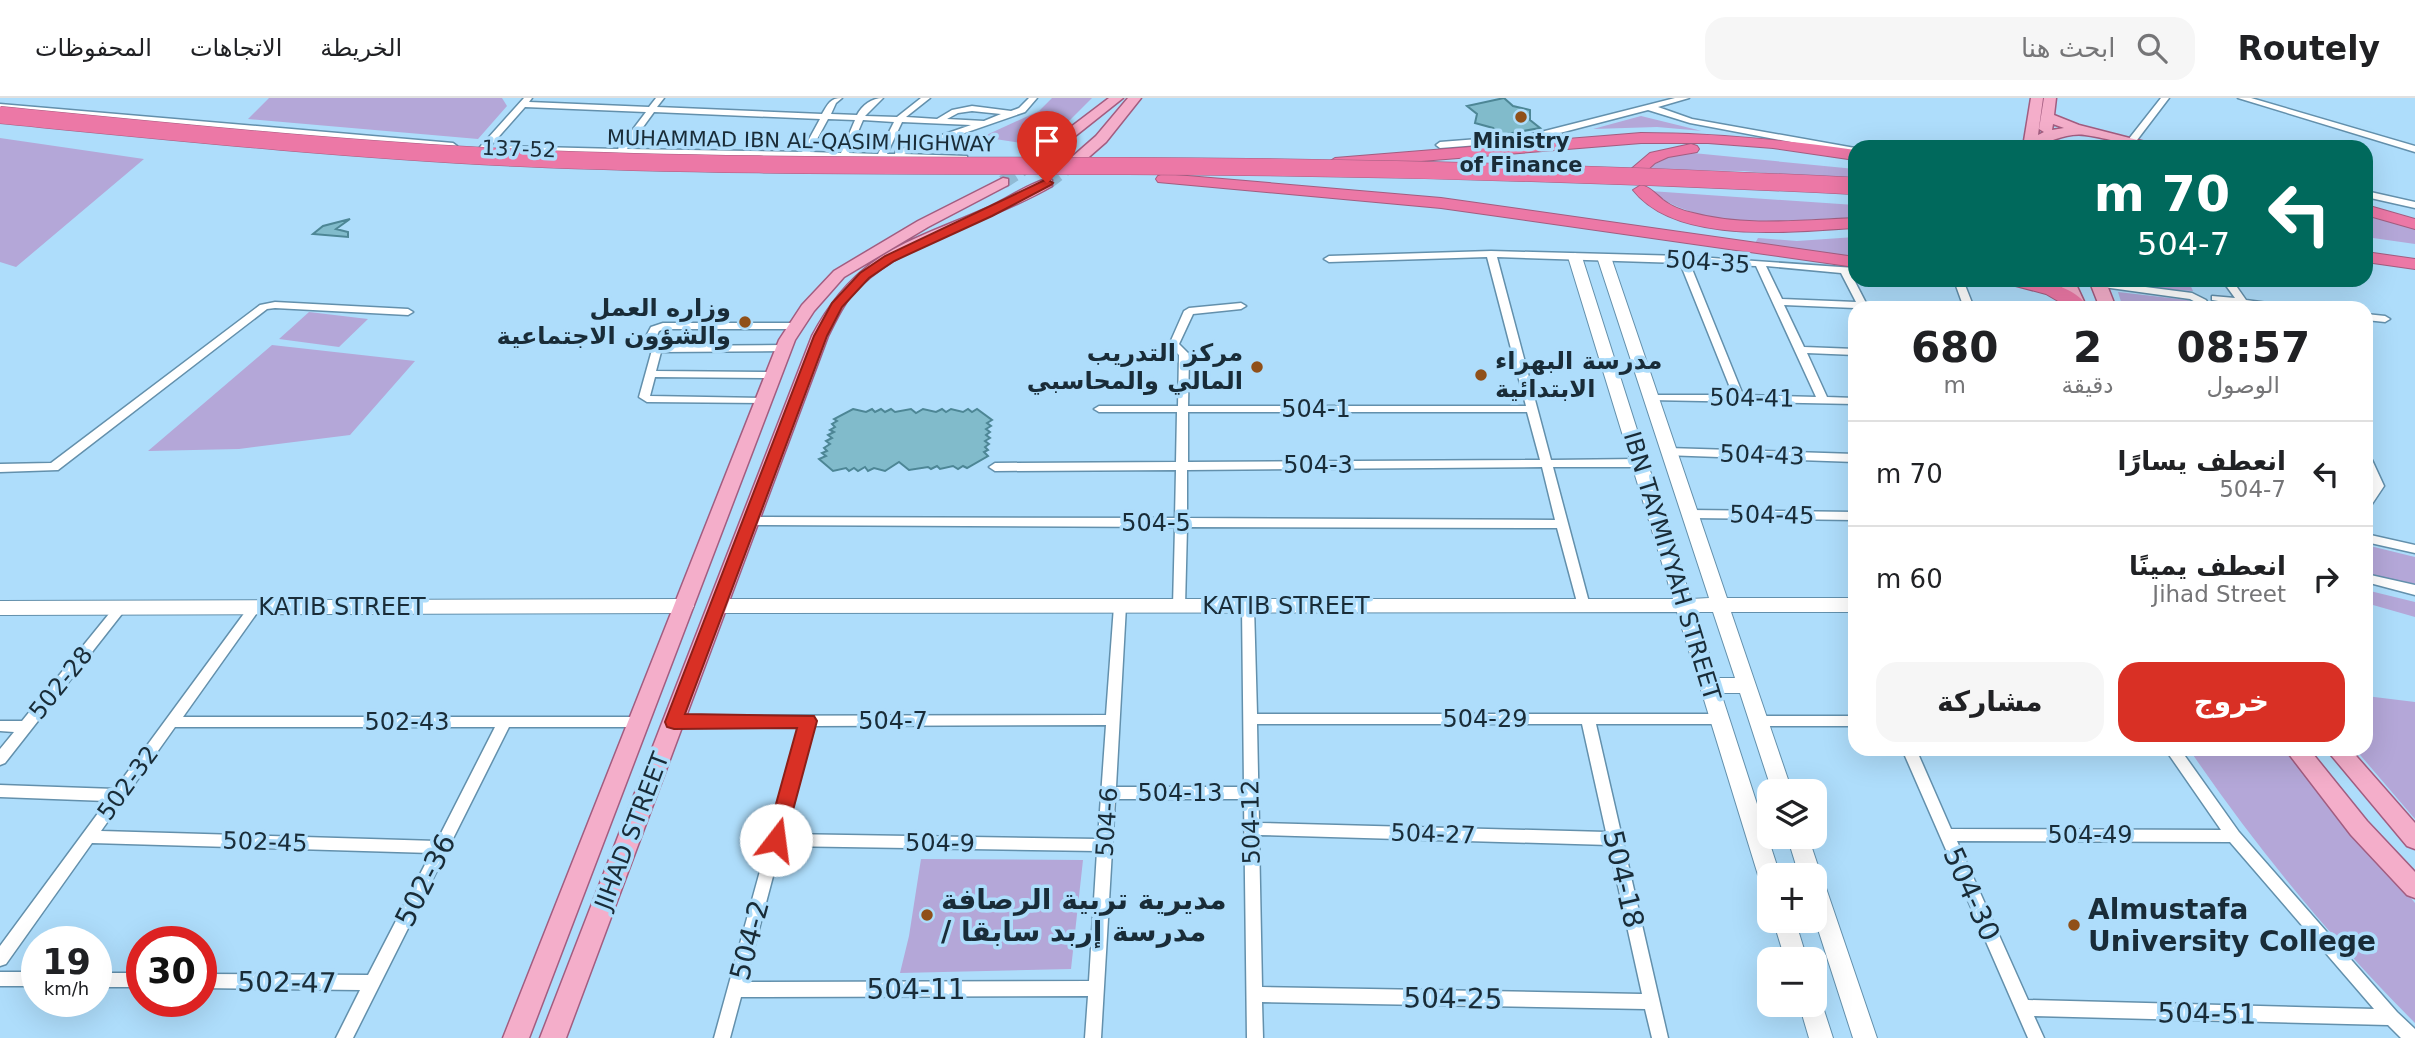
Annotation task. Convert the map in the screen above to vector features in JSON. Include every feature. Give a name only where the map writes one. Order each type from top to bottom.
[{"type":"highway","name":"MUHAMMAD IBN AL-QASIM HIGHWAY","points":[[0,115],[310,145],[522,158],[902,167],[1240,168],[1612,174],[1848,186]]},
{"type":"highway","name":"MUHAMMAD IBN AL-QASIM HIGHWAY","points":[[0,126],[296,154],[514,169],[1602,184],[1848,196]]},
{"type":"highway","points":[[1240,168],[1641,138],[1708,138],[1848,152]]},
{"type":"highway","points":[[1638,170],[1649,159],[1661,154],[1695,149],[1848,161]]},
{"type":"highway","points":[[1164,179],[1378,195],[1567,220],[1848,267]]},
{"type":"highway","points":[[1640,190],[1666,209],[1706,222],[1754,225],[1848,223]]},
{"type":"highway","points":[[2373,212],[2415,224]]},
{"type":"highway","points":[[2373,253],[2415,251]]},
{"type":"highway","points":[[2373,254],[2415,264]]},
{"type":"highway","points":[[2041,287],[2052,290],[2070,301]]},
{"type":"main road","points":[[1038,159],[1117,98]]},
{"type":"main road","points":[[1077,160],[1101,139],[1135,98]]},
{"type":"main road","points":[[2032,140],[2037,98]]},
{"type":"main road","points":[[2046,140],[2050,98]]},
{"type":"main road","points":[[2048,117],[2122,140]]},
{"type":"main road","points":[[1091,119],[1100,125],[1114,123]]},
{"type":"main road","points":[[2049,140],[2063,132],[2096,134]]},
{"type":"main road","name":"JIHAD STREET","points":[[553,1038],[820,336],[836,306],[864,275],[965,204],[1003,181]]},
{"type":"main road","name":"JIHAD STREET","points":[[516,1038],[641,722],[773,375],[784,348],[807,308],[839,274],[930,229],[987,214],[1047,183]]},
{"type":"main road","points":[[2302,756],[2359,828],[2415,888]]},
{"type":"main road","points":[[2343,756],[2415,839]]},
{"type":"street","points":[[621,152],[660,98]]},
{"type":"street","points":[[805,154],[835,100],[821,98]]},
{"type":"street","points":[[844,155],[859,118],[879,98]]},
{"type":"street","points":[[882,155],[899,120],[926,98]]},
{"type":"street","points":[[893,155],[1022,110],[1034,98]]},
{"type":"street","points":[[1440,145],[1529,138],[1685,98]]},
{"type":"street","points":[[2133,140],[2165,98]]},
{"type":"street","points":[[2242,98],[2415,149]]},
{"type":"street","points":[[483,149],[526,101],[984,123]]},
{"type":"street","name":"137-52","points":[[0,106],[483,149],[1038,159]]},
{"type":"street","points":[[939,121],[948,113],[965,108],[1012,113]]},
{"type":"street","points":[[1651,108],[1690,121],[1848,152]]},
{"type":"street","points":[[2373,196],[2415,205]]},
{"type":"street","points":[[1492,254],[1584,606]]},
{"type":"street","points":[[1329,259],[1492,254],[1590,257]]},
{"type":"street","name":"504-35","points":[[1590,257],[1759,263],[1823,400]]},
{"type":"street","name":"IBN TAYMIYYAH STREET","points":[[1590,257],[1650,397],[1778,779]]},
{"type":"street","name":"IBN TAYMIYYAH STREET","points":[[1590,257],[1640,463],[1765,863]]},
{"type":"street","points":[[1683,259],[1739,398]]},
{"type":"street","points":[[1759,263],[1848,267]]},
{"type":"street","points":[[2132,287],[2192,296],[2201,301]]},
{"type":"street","points":[[2215,298],[2236,301]]},
{"type":"street","points":[[1778,302],[1848,304]]},
{"type":"street","points":[[0,468],[54,467],[264,307],[275,305],[408,312]]},
{"type":"street","points":[[1179,606],[1184,354],[1174,345],[1185,316],[1194,309],[1241,306]]},
{"type":"street","points":[[2373,318],[2385,319]]},
{"type":"street","points":[[784,348],[657,349],[648,342],[655,329],[663,326],[796,326]]},
{"type":"street","points":[[657,349],[644,397],[647,400],[763,401]]},
{"type":"street","points":[[1800,350],[1848,352]]},
{"type":"street","points":[[652,374],[773,375]]},
{"type":"street","name":"504-41","points":[[1650,397],[1848,401]]},
{"type":"street","name":"504-1","points":[[1100,409],[1533,409]]},
{"type":"street","name":"504-43","points":[[1668,452],[1848,458]]},
{"type":"street","name":"504-3","points":[[995,467],[1640,463]]},
{"type":"street","points":[[2373,475],[2378,486],[2373,494]]},
{"type":"street","name":"504-45","points":[[1689,514],[1848,516]]},
{"type":"street","name":"504-5","points":[[750,521],[1561,524]]},
{"type":"street","points":[[2373,540],[2415,549]]},
{"type":"street","points":[[2373,580],[2415,590]]},
{"type":"street","name":"KATIB STREET","points":[[718,606],[1848,605]]},
{"type":"street","name":"KATIB STREET","points":[[0,608],[685,606]]},
{"type":"street","name":"504-6","points":[[1093,1038],[1120,606]]},
{"type":"street","name":"504-12","points":[[1248,606],[1255,1038]]},
{"type":"street","name":"502-28","points":[[0,759],[121,607]]},
{"type":"street","name":"502-32","points":[[0,959],[255,607]]},
{"type":"street","points":[[1709,685],[1747,686]]},
{"type":"street","name":"504-29","points":[[1250,719],[1720,719]]},
{"type":"street","name":"504-18","points":[[1588,719],[1660,1038]]},
{"type":"street","name":"504-7","points":[[674,722],[1113,720]]},
{"type":"street","name":"504-2","points":[[722,1038],[808,721]]},
{"type":"street","points":[[1759,721],[1848,721]]},
{"type":"street","name":"502-43","points":[[172,722],[641,722]]},
{"type":"street","name":"502-36","points":[[344,1038],[505,722]]},
{"type":"street","points":[[0,726],[26,726]]},
{"type":"street","name":"504-30","points":[[1912,756],[2036,1038]]},
{"type":"street","points":[[2177,756],[2234,836],[2391,1017],[2413,1038]]},
{"type":"street","points":[[0,791],[119,795]]},
{"type":"street","name":"504-13","points":[[1109,793],[1251,793]]},
{"type":"street","name":"504-27","points":[[1252,829],[1615,839]]},
{"type":"street","name":"504-49","points":[[1946,835],[2234,836]]},
{"type":"street","name":"502-45","points":[[89,837],[441,847]]},
{"type":"street","name":"504-9","points":[[776,840],[1105,845]]},
{"type":"street","points":[[1827,924],[1865,1038]]},
{"type":"street","points":[[0,979],[21,979]]},
{"type":"street","name":"502-47","points":[[217,981],[373,983]]},
{"type":"street","name":"504-11","points":[[735,990],[1096,988]]},
{"type":"street","name":"504-25","points":[[1254,993],[1652,1002]]},
{"type":"street","name":"504-51","points":[[2023,1008],[2391,1017]]},
{"type":"street","points":[[1814,1017],[1821,1038]]},
{"type":"shaded area","points":[[269,98],[502,98],[507,106],[478,139],[248,119]]},
{"type":"shaded area","points":[[1052,98],[1092,98],[1067,123],[1021,143],[982,137],[1039,111]]},
{"type":"shaded area","points":[[1641,116],[1701,131],[1657,127],[1593,129]]},
{"type":"shaded area","points":[[0,138],[144,159],[16,267],[0,262]]},
{"type":"shaded area","points":[[1693,153],[1848,168],[1848,180],[1743,171],[1644,170],[1670,156]]},
{"type":"shaded area","points":[[1650,191],[1848,205],[1848,217],[1749,221],[1697,214],[1673,205]]},
{"type":"shaded area","points":[[2373,215],[2415,227],[2415,244],[2373,238]]},
{"type":"shaded area","points":[[1848,237],[1848,256],[1754,245],[1758,238],[1797,241]]},
{"type":"shaded area","points":[[2135,287],[2191,287],[2193,291]]},
{"type":"shaded area","points":[[2118,292],[2196,301],[2121,301]]},
{"type":"shaded area","points":[[309,312],[368,319],[339,347],[279,339]]},
{"type":"shaded area","points":[[272,345],[415,361],[350,435],[239,449],[148,451]]},
{"type":"shaded area","points":[[2373,547],[2415,557],[2415,585],[2373,575]]},
{"type":"shaded area","points":[[2373,592],[2415,602],[2415,617],[2373,605]]},
{"type":"shaded area","points":[[2373,697],[2415,702],[2415,819],[2361,756],[2373,756]]},
{"type":"shaded area","points":[[2194,756],[2293,756],[2415,903],[2415,1023],[2354,959],[2240,821]]},
{"type":"shaded area","points":[[921,859],[1083,860],[1071,969],[900,973],[909,936]]},
{"type":"building","name":"Ministry of Finance","points":[[1504,98],[1513,106],[1530,110],[1530,120],[1540,128],[1501,135],[1493,128],[1475,123],[1477,114],[1467,106]]},
{"type":"building","points":[[350,219],[336,229],[348,232],[348,237],[313,234],[323,226]]},
{"type":"building","points":[[853,409],[866,412],[872,409],[875,412],[881,409],[885,412],[891,409],[895,412],[911,409],[916,413],[923,409],[963,412],[968,409],[972,412],[977,409],[992,420],[987,423],[991,426],[986,429],[990,432],[986,435],[990,438],[985,441],[989,444],[985,447],[988,450],[984,452],[988,456],[967,468],[963,466],[958,469],[953,466],[940,469],[937,466],[931,469],[928,467],[909,470],[899,462],[885,471],[874,468],[868,471],[865,467],[858,471],[854,468],[849,471],[846,468],[833,471],[819,459],[826,456],[822,453],[827,451],[824,448],[830,444],[826,441],[832,438],[828,435],[834,432],[830,430],[835,427],[832,424],[837,421],[834,419]]},
{"type":"tunnel","points":[[1047,183],[1077,160]]},
{"type":"tunnel","points":[[1003,182],[1035,161]]},
{"type":"place","name":"Ministry of Finance","points":[[1521,117]]},
{"type":"place","name":"وزاره العمل والشؤون الاجتماعية","points":[[745,322]]},
{"type":"place","name":"مركز التدريب المالي والمحاسبي","points":[[1257,367]]},
{"type":"place","name":"مدرسة البهراء الابتدائية","points":[[1481,375]]},
{"type":"place","name":"مديرية تربية الرصافة / مدرسة إربد سابقا","points":[[927,915]]},
{"type":"place","name":"Almustafa University College","points":[[2074,925]]},
{"type":"route","points":[[776,840],[808,721],[674,722],[820,336],[836,306],[864,275],[938,234],[987,214],[1047,183]]}]
